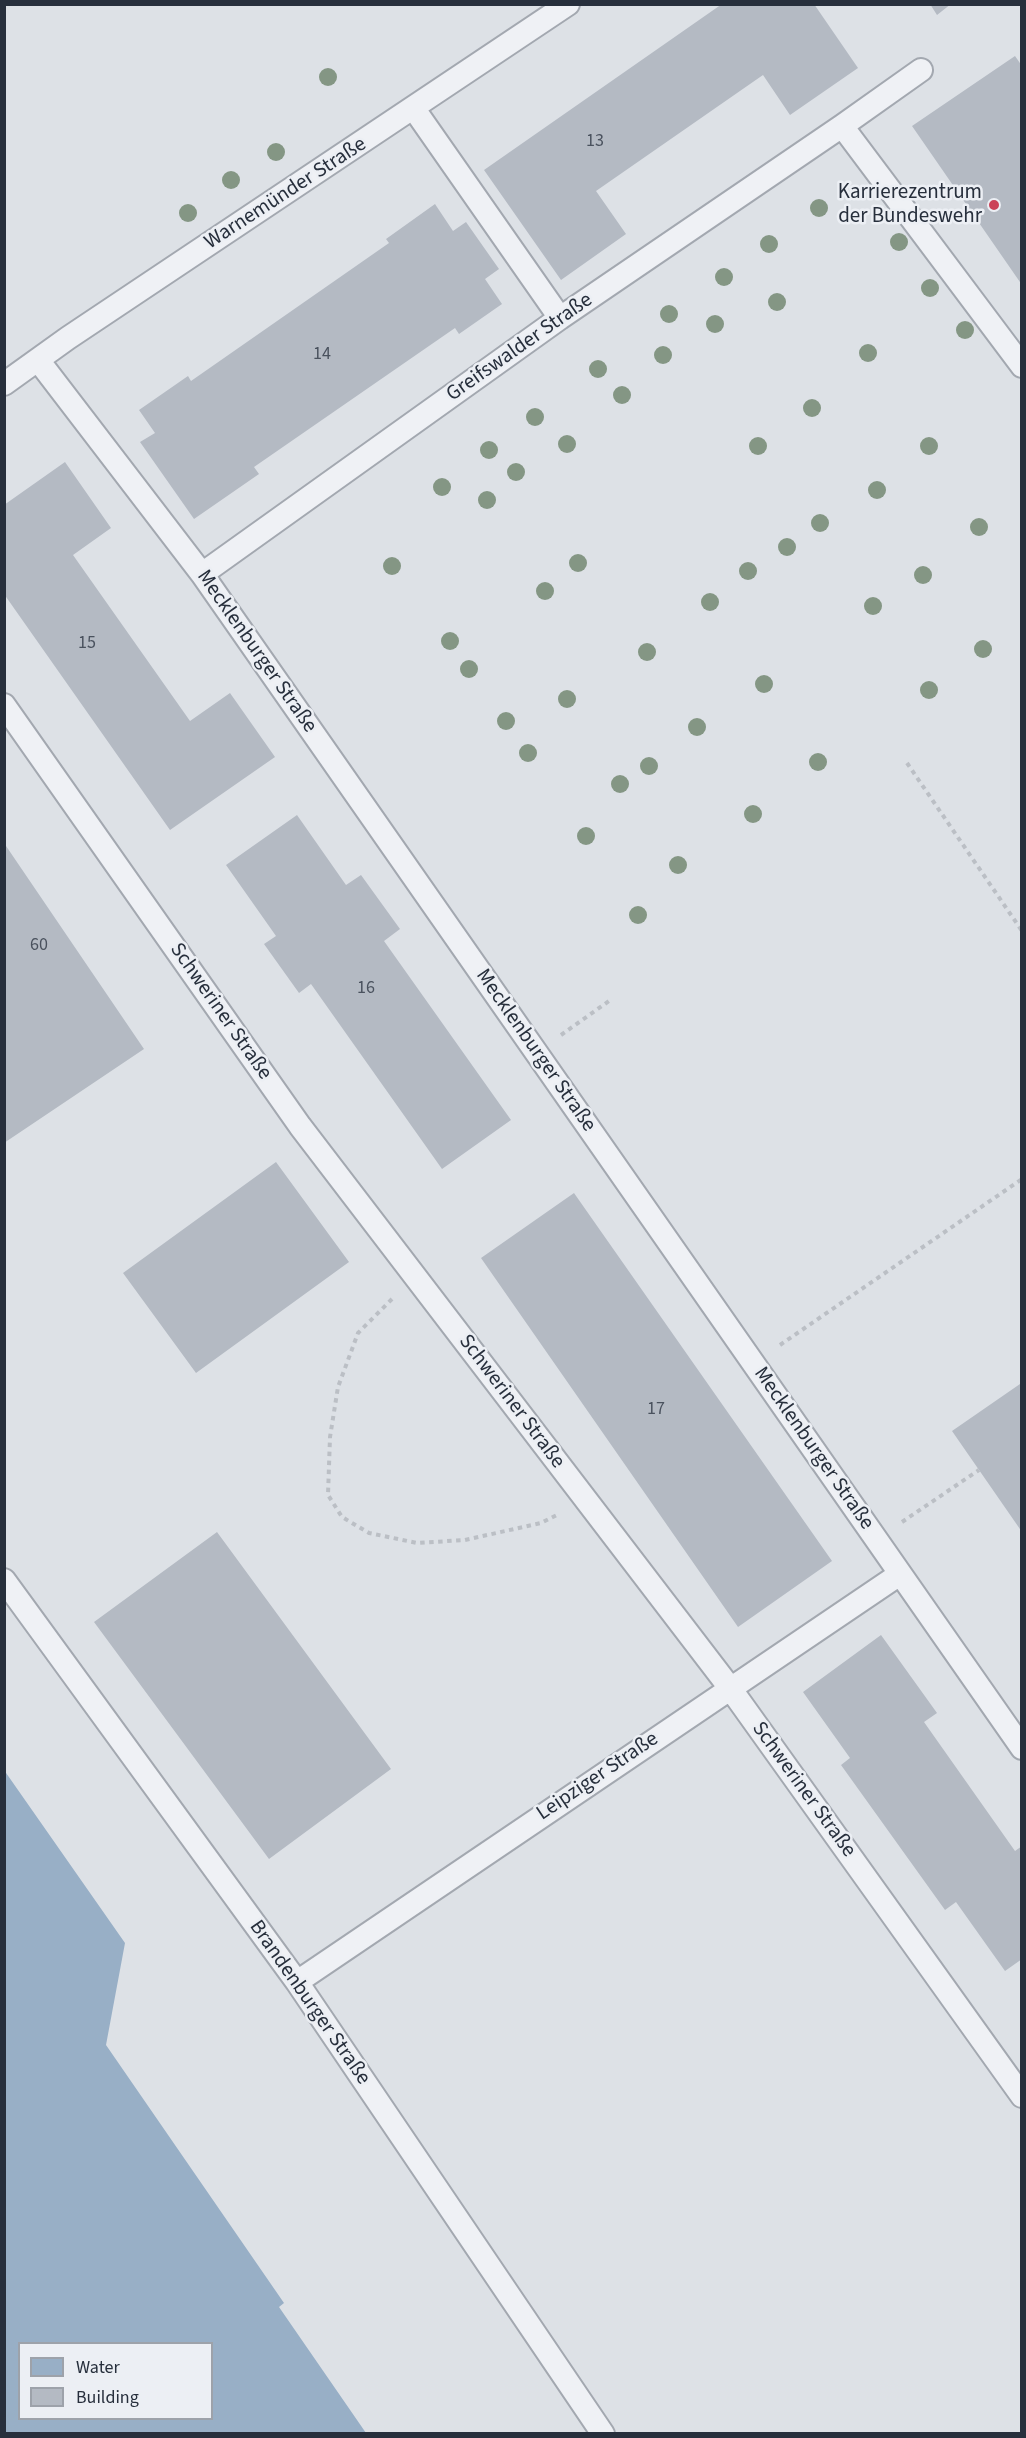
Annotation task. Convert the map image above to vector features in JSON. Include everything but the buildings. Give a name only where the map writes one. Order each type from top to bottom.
[{"type":"lane","name":"Warnemünder Straße","points":[[4,384],[68,338],[568,4]]},
{"type":"lane","name":"Greifswalder Straße","points":[[202,574],[560,318],[921,70]]},
{"type":"lane","points":[[414,109],[560,318]]},
{"type":"lane","points":[[842,126],[1022,366]]},
{"type":"lane","name":"Mecklenburger Straße","points":[[38,360],[202,574],[1022,1748]]},
{"type":"lane","name":"Schweriner Straße","points":[[4,705],[300,1125],[730,1688],[1022,2096]]},
{"type":"lane","name":"Leipziger Straße","points":[[297,1982],[900,1574]]},
{"type":"lane","name":"Brandenburger Straße","points":[[4,1580],[297,1982],[603,2433]]},
{"type":"path","points":[[907,763],[1022,931]]},
{"type":"path","points":[[536,1052],[609,1000]]},
{"type":"path","points":[[753,1363],[1022,1179]]},
{"type":"path","points":[[418,1281],[385,1305],[358,1333],[339,1387],[330,1437],[328,1495],[342,1517],[369,1533],[417,1543],[465,1540],[541,1523],[587,1500]]},
{"type":"path","points":[[876,1539],[979,1470]]},
{"type":"water","points":[[4,1770],[125,1943],[106,2045],[284,2303],[279,2307],[366,2433],[5,2433]]},
{"type":"place","name":"Karrierezentrum der Bundeswehr","points":[[994,205]]}]
